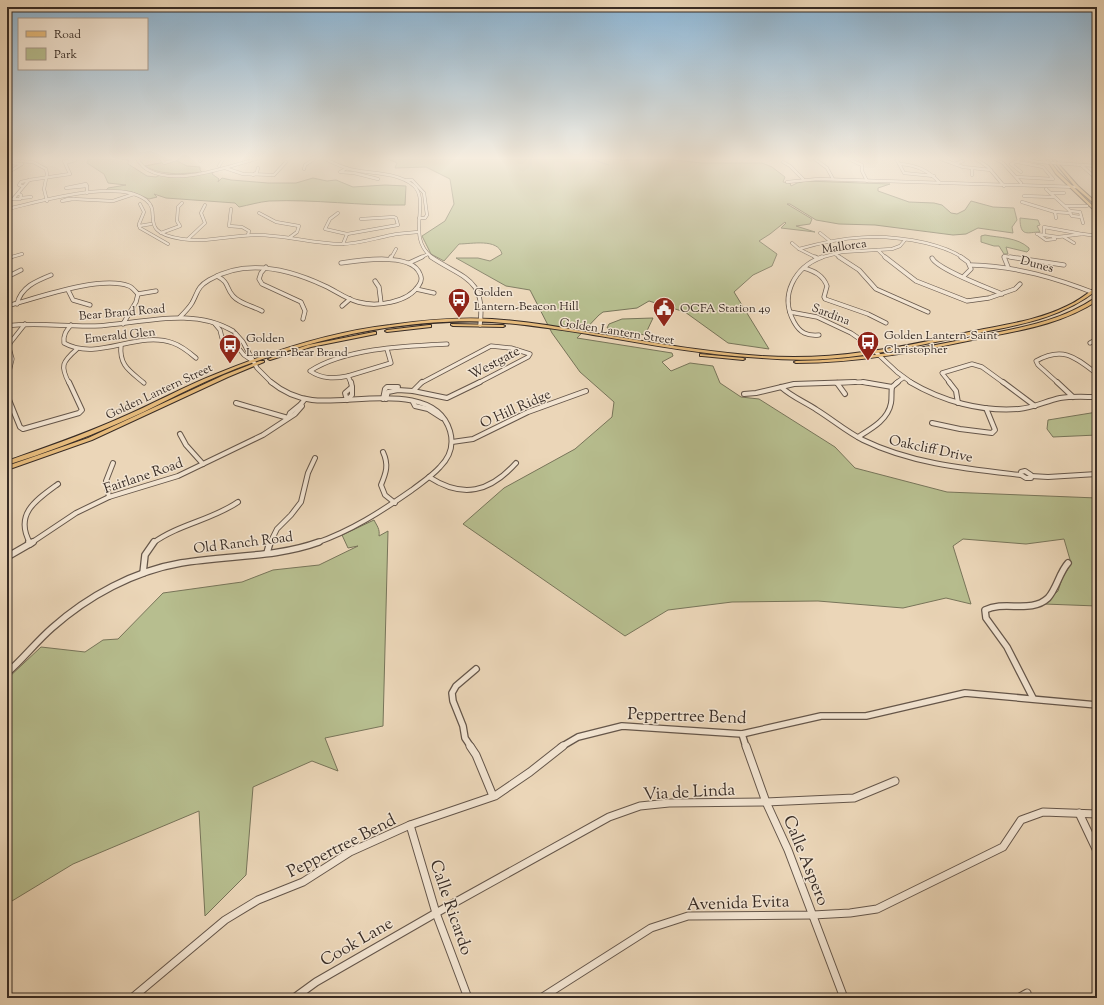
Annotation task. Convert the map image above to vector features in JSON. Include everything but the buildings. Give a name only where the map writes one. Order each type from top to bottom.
[{"type":"main road","name":"Golden Lantern Street","points":[[7,463],[95,431],[209,378],[254,362],[310,346],[375,332],[428,326],[480,323],[549,331],[739,359],[827,362],[878,354],[1034,319],[1067,308],[1095,293],[1097,288]]},
{"type":"main road","name":"Golden Lantern Street","points":[[878,354],[904,353],[1040,324],[1069,314],[1097,299]]},
{"type":"main road","name":"Golden Lantern Street","points":[[7,468],[90,439],[254,362]]},
{"type":"street","points":[[7,209],[22,206]]},
{"type":"street","points":[[139,226],[144,213],[144,207],[143,206]]},
{"type":"street","points":[[149,206],[151,224],[154,229],[161,233],[188,239],[266,235],[320,244],[343,244],[419,232]]},
{"type":"street","points":[[161,233],[180,226],[177,221],[179,206]]},
{"type":"street","points":[[188,239],[205,223],[206,220],[201,212],[205,206]]},
{"type":"street","points":[[419,206],[421,246],[428,254],[465,278],[477,288],[482,300],[480,323]]},
{"type":"street","points":[[419,218],[425,218],[427,215],[425,206]]},
{"type":"street","points":[[1034,206],[1054,212],[1070,212]]},
{"type":"street","points":[[1065,206],[1087,206]]},
{"type":"street","points":[[1065,206],[1072,216],[1081,217],[1083,223]]},
{"type":"street","points":[[231,209],[229,226],[245,228],[249,231],[248,235]]},
{"type":"street","points":[[1054,212],[1056,218]]},
{"type":"street","points":[[259,213],[276,222],[299,226],[297,232],[289,238]]},
{"type":"street","points":[[338,213],[330,219],[325,230],[347,234],[398,224],[396,218],[394,217],[361,219]]},
{"type":"street","points":[[139,226],[151,224]]},
{"type":"street","points":[[139,226],[168,244]]},
{"type":"street","points":[[1044,235],[1044,227],[1095,235],[1094,246]]},
{"type":"street","points":[[820,233],[830,241]]},
{"type":"street","points":[[343,244],[347,234]]},
{"type":"street","points":[[1053,237],[1055,240],[1047,240],[1037,234],[1053,237],[1064,237],[1083,234]]},
{"type":"street","points":[[799,249],[830,241],[880,236],[905,240],[955,252],[970,262],[971,269],[964,276]]},
{"type":"street","points":[[1064,237],[1074,243]]},
{"type":"street","name":"Mallorca","points":[[819,335],[810,335],[802,332],[794,323],[787,299],[789,290],[804,268],[817,258],[835,254],[896,248],[905,240]]},
{"type":"street","points":[[792,243],[799,249],[817,258]]},
{"type":"street","points":[[390,259],[396,249]]},
{"type":"street","points":[[878,250],[882,255],[916,281],[967,301],[989,298],[1002,294],[1015,289],[1020,284]]},
{"type":"street","points":[[7,258],[22,254]]},
{"type":"street","points":[[409,263],[428,254]]},
{"type":"street","points":[[835,254],[859,270],[876,289],[928,312]]},
{"type":"street","points":[[1008,267],[1004,256],[1064,265]]},
{"type":"street","points":[[932,258],[934,262],[944,268],[1002,294]]},
{"type":"street","points":[[180,317],[192,303],[197,290],[217,276],[236,270],[266,267],[279,270],[322,285],[350,300],[372,304],[404,297],[416,289],[421,283],[421,273],[417,268],[409,263],[390,259],[362,260],[341,263]]},
{"type":"street","name":"Dunes","points":[[971,265],[1008,267],[1041,274],[1095,293]]},
{"type":"street","points":[[266,267],[261,273],[259,279],[262,284],[301,302],[305,311],[303,319]]},
{"type":"street","points":[[804,268],[813,271],[824,279],[827,286],[824,297],[825,299],[868,314],[886,323]]},
{"type":"street","points":[[7,277],[21,270]]},
{"type":"street","points":[[17,304],[22,290],[51,275]]},
{"type":"street","points":[[217,276],[227,281],[230,286],[231,295],[237,300],[262,311]]},
{"type":"street","points":[[374,281],[379,287],[381,303]]},
{"type":"street","points":[[7,306],[68,290],[97,284],[115,283],[127,285],[135,289],[138,294],[136,302],[126,315],[123,324]]},
{"type":"street","points":[[416,289],[434,293]]},
{"type":"street","points":[[68,290],[72,301],[90,305]]},
{"type":"street","points":[[138,294],[156,291]]},
{"type":"street","points":[[342,306],[350,300]]},
{"type":"street","name":"Sardina","points":[[790,312],[812,316],[840,327],[861,339],[903,378],[927,392],[958,403],[986,408],[1020,409],[1073,397],[1097,396]]},
{"type":"street","name":"Bear Brand Road","points":[[7,326],[25,324],[95,326],[123,324],[150,319],[180,317],[198,319],[223,325],[234,332],[243,340],[254,362]]},
{"type":"street","points":[[7,380],[12,359],[9,348],[10,343],[25,324]]},
{"type":"street","points":[[215,324],[220,330],[222,338],[236,345],[244,355],[254,362],[267,379],[278,388],[288,393],[305,398],[332,401],[385,399],[413,402],[415,406],[428,409],[442,418],[447,424],[452,442]]},
{"type":"street","name":"Emerald Glen","points":[[71,326],[64,333],[63,340],[67,346],[77,349],[97,349],[151,340],[166,341],[177,344],[196,358]]},
{"type":"street","points":[[1090,343],[1097,339]]},
{"type":"street","points":[[121,344],[119,357],[122,363],[144,383]]},
{"type":"street","points":[[388,349],[391,363],[348,376],[324,378],[310,371],[315,367],[338,359],[388,349],[447,344]]},
{"type":"street","name":"Westgate","points":[[385,399],[388,392],[394,390],[405,390],[427,393],[444,400],[528,357],[530,354],[511,348],[491,346],[423,382],[413,391]]},
{"type":"street","points":[[7,395],[20,427],[23,429],[79,413],[82,410],[63,371],[63,367],[68,358],[77,349]]},
{"type":"street","points":[[1073,397],[1038,365],[1036,361],[1057,352],[1062,352],[1083,363],[1097,374]]},
{"type":"street","points":[[958,403],[958,393],[956,389],[942,373],[972,364],[982,367],[1035,406]]},
{"type":"street","points":[[346,400],[351,396],[353,388],[348,376]]},
{"type":"street","points":[[858,437],[884,418],[889,408],[892,387],[903,378]]},
{"type":"street","points":[[744,394],[756,393],[794,384],[869,382],[892,387]]},
{"type":"street","points":[[837,384],[845,394]]},
{"type":"street","name":"Oakcliff Drive","points":[[781,387],[790,395],[858,437],[885,450],[915,458],[1021,475],[1021,472],[1025,471],[1031,476],[1048,477],[1097,474]]},
{"type":"street","points":[[346,400],[345,393],[347,390],[353,388]]},
{"type":"street","name":"O Hill Ridge","points":[[452,442],[473,438],[535,409],[586,391]]},
{"type":"street","name":"Fairlane Road","points":[[7,557],[30,544],[76,513],[109,497],[178,476],[273,430],[298,411],[305,398]]},
{"type":"street","points":[[236,403],[288,418]]},
{"type":"street","points":[[932,423],[960,429],[992,432],[995,430],[986,408]]},
{"type":"street","points":[[180,434],[186,445],[203,464]]},
{"type":"street","name":"Old Ranch Road","points":[[7,673],[43,637],[68,615],[102,592],[143,573],[156,568],[188,561],[293,550],[331,537],[368,520],[395,503],[429,477],[446,461],[452,442]]},
{"type":"street","points":[[383,452],[388,461],[388,470],[381,485],[385,495],[395,503]]},
{"type":"street","points":[[267,553],[275,531],[295,511],[300,502],[304,494],[307,473],[315,458]]},
{"type":"street","points":[[109,497],[106,480],[113,463]]},
{"type":"street","points":[[429,477],[448,488],[478,489],[487,486],[500,478],[510,471],[516,463]]},
{"type":"street","points":[[30,544],[24,536],[23,523],[28,510],[43,495],[58,484]]},
{"type":"street","points":[[143,573],[143,560],[147,551],[159,538],[174,530],[195,524],[224,512],[238,502]]},
{"type":"street","points":[[1033,698],[1007,647],[986,618],[985,610],[989,607],[1000,605],[1029,606],[1042,603],[1055,590],[1061,571],[1068,563]]},
{"type":"street","points":[[476,670],[456,686],[452,696],[454,705],[463,726],[465,738],[476,755],[493,796]]},
{"type":"street","name":"Peppertree Bend","points":[[132,998],[225,920],[258,900],[303,882],[350,852],[410,825],[493,796],[530,772],[562,746],[578,737],[622,726],[742,734],[821,716],[866,716],[965,693],[1097,705]]},
{"type":"street","name":"Calle Aspero","points":[[742,734],[766,802],[788,850],[844,998]]},
{"type":"street","name":"Via de Linda","points":[[436,913],[609,817],[640,806],[670,803],[766,802],[854,798],[895,781]]},
{"type":"street","name":"Avenida Evita","points":[[541,998],[651,928],[688,916],[850,914],[877,909],[1003,847],[1021,820],[1042,812],[1097,814]]},
{"type":"street","points":[[1079,813],[1097,851]]},
{"type":"street","name":"Calle Ricardo","points":[[410,825],[436,913],[468,998]]},
{"type":"street","name":"Cook Lane","points":[[294,998],[316,982],[436,913]]},
{"type":"street","points":[[1018,998],[1027,993]]},
{"type":"green space","points":[[453,206],[790,206],[812,219],[810,224],[796,226],[815,232],[781,228],[786,223],[785,222],[759,241],[777,254],[772,266],[753,275],[734,292],[769,349],[728,343],[685,312],[649,301],[637,308],[603,312],[577,338],[672,353],[673,356],[662,362],[671,371],[690,363],[713,366],[720,383],[741,397],[759,399],[835,447],[855,468],[947,492],[1097,498],[1097,606],[1044,604],[1058,591],[1062,579],[1071,563],[1064,539],[1026,544],[963,539],[953,546],[971,604],[946,598],[903,608],[818,601],[732,602],[668,610],[625,636],[463,524],[504,488],[575,449],[612,417],[614,402],[580,372],[552,333],[530,290],[506,286],[456,258],[478,258],[490,261],[502,254],[499,249],[490,244],[484,243],[459,244],[444,261],[431,254],[422,236],[445,221]]},
{"type":"green space","points":[[793,206],[943,206],[951,213],[957,214],[965,210],[968,206],[989,206],[1014,208],[1017,220],[1012,227],[1013,233],[978,228],[966,234],[953,235],[875,225],[839,224],[816,220]]},
{"type":"green space","points":[[1020,218],[1038,220],[1040,225],[1037,226],[1040,232],[1028,233],[1023,231],[1021,229]]},
{"type":"green space","points":[[985,235],[1014,240],[1024,244],[1029,248],[1029,250],[1027,252],[1006,247],[1008,254],[1004,254],[999,246],[981,242],[981,236]]},
{"type":"green space","points":[[653,318],[645,335],[607,328],[609,324],[622,319]]},
{"type":"green space","points":[[1097,412],[1097,435],[1053,437],[1047,429],[1048,420]]},
{"type":"green space","points":[[374,520],[379,529],[379,536],[388,531],[383,726],[325,738],[338,771],[312,761],[253,787],[246,875],[205,916],[199,811],[73,864],[7,904],[7,679],[41,647],[85,652],[103,640],[118,639],[163,593],[242,582],[273,570],[319,565],[358,546],[348,548],[342,535]]},
{"type":"place","name":"Golden Lantern-Beacon Hill","points":[[459,318]]},
{"type":"place","name":"OCFA Station 49","points":[[664,328]]},
{"type":"place","name":"Golden Lantern-Saint Christopher","points":[[868,362]]},
{"type":"place","name":"Golden Lantern-Bear Brand","points":[[230,364]]}]
